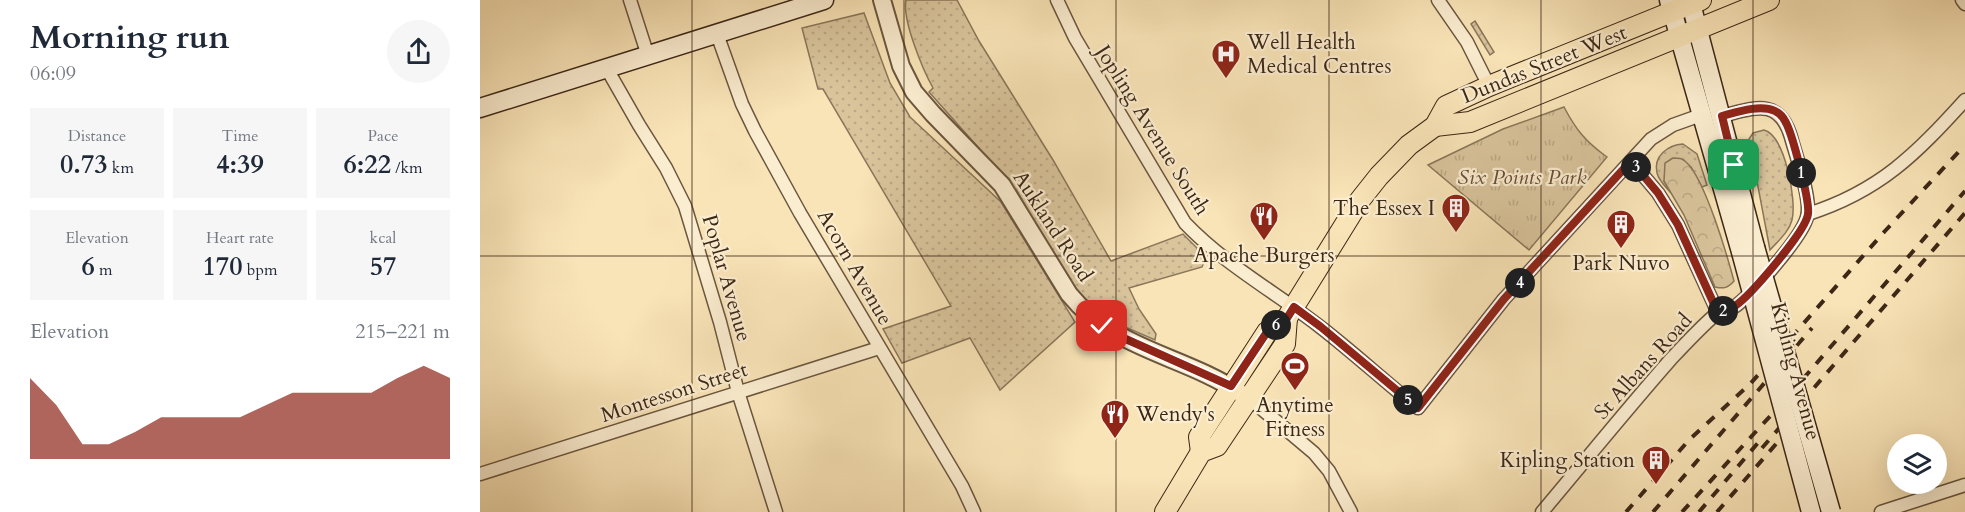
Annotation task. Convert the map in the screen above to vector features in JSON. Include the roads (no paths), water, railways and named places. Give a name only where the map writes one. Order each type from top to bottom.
[{"type":"main road","points":[[480,108],[824,0]]},
{"type":"main road","name":"Dundas Street West","points":[[1435,126],[1470,122],[1769,0]]},
{"type":"main road","name":"Dundas Street West","points":[[1201,452],[1199,437],[1231,386],[1267,332],[1290,312],[1366,192],[1409,145],[1435,126],[1446,106],[1670,6],[1694,1]]},
{"type":"main road","name":"Kipling Avenue","points":[[1694,1],[1698,28],[1722,116],[1748,250],[1810,512]]},
{"type":"main road","name":"Kipling Avenue","points":[[1670,6],[1701,115],[1748,250],[1831,512]]},
{"type":"main road","name":"Dundas Street West","points":[[1165,512],[1201,452],[1217,446],[1285,344],[1290,312]]},
{"type":"street","points":[[630,0],[648,56]]},
{"type":"street","name":"Aukland Road","points":[[882,0],[901,66],[914,92],[1002,185],[1080,308],[1119,336],[1231,386],[1250,399],[1314,453],[1329,471],[1351,512]]},
{"type":"street","name":"Jopling Avenue South","points":[[1057,0],[1084,54],[1185,224],[1290,312],[1321,327],[1418,408],[1504,299],[1631,161]]},
{"type":"street","points":[[1438,0],[1467,42],[1489,86]]},
{"type":"street","points":[[1962,0],[1965,4]]},
{"type":"street","name":"Acorn Avenue","points":[[717,34],[742,104],[755,131],[800,213],[962,486],[975,512]]},
{"type":"street","name":"Poplar Avenue","points":[[607,69],[666,168],[685,206],[720,322],[738,392],[776,512]]},
{"type":"street","points":[[1722,116],[1746,110],[1766,109],[1775,111],[1781,116],[1788,126],[1802,175],[1808,214],[1832,206],[1867,189],[1901,166],[1927,143],[1965,100]]},
{"type":"street","points":[[1701,115],[1661,132],[1651,139],[1631,161],[1658,193],[1678,225],[1718,313]]},
{"type":"street","name":"St Albans Road","points":[[1542,512],[1672,358],[1718,313],[1736,306],[1769,271],[1805,223],[1808,214]]},
{"type":"street","name":"Montesson Street","points":[[480,474],[879,348]]},
{"type":"street","points":[[1881,512],[1965,485]]},
{"type":"railway","points":[[1626,512],[1689,440],[1751,383],[1885,231],[1965,145]]},
{"type":"railway","points":[[1682,512],[1784,401],[1965,191]]},
{"type":"railway","points":[[1762,448],[1965,213]]},
{"type":"railway","points":[[1653,512],[1812,328]]},
{"type":"railway","points":[[1699,512],[1763,437]]},
{"type":"railway","points":[[1717,512],[1776,444]]},
{"type":"place","name":"Well Health Medical Centres","points":[[1226,80]]},
{"type":"place","name":"The Essex I","points":[[1456,234]]},
{"type":"place","name":"Apache Burgers","points":[[1264,242]]},
{"type":"place","name":"Park Nuvo","points":[[1621,250]]},
{"type":"place","name":"Anytime Fitness","points":[[1295,392]]},
{"type":"place","name":"Wendy's","points":[[1115,440]]},
{"type":"place","name":"Kipling Station","points":[[1656,486]]},
{"type":"park label","name":"Six Points Park","points":[[1522,177]]}]
